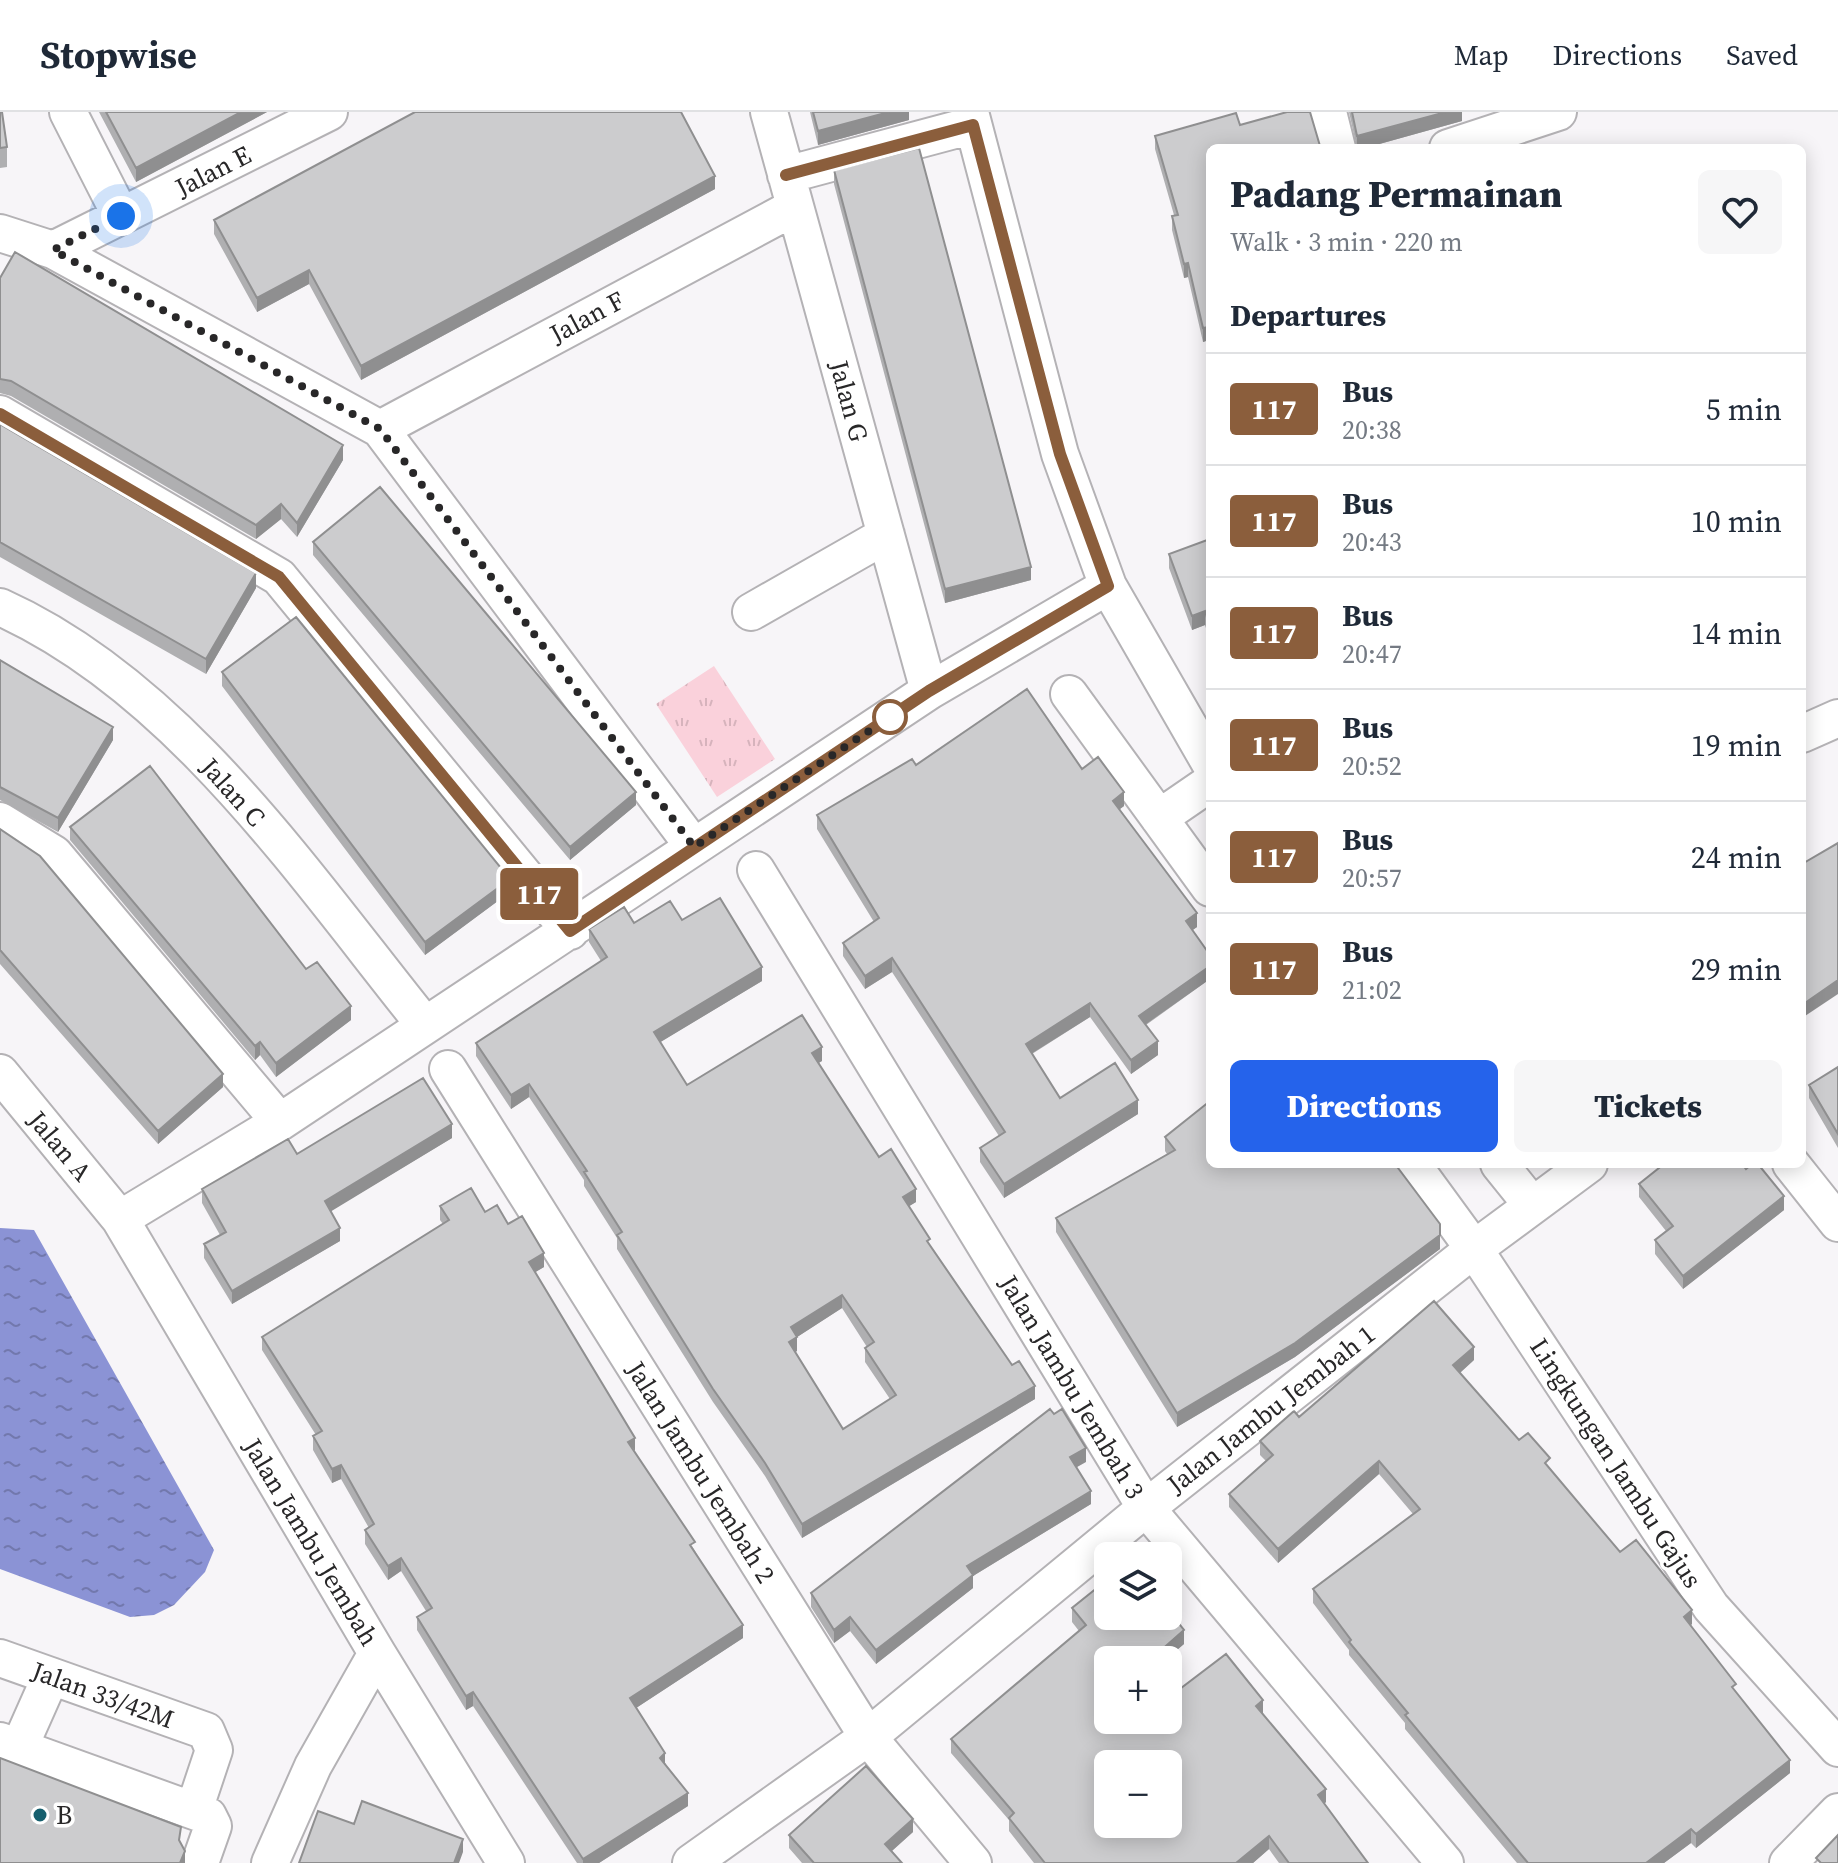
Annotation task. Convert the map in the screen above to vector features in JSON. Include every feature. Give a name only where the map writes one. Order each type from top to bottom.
[{"type":"street","points":[[68,112],[121,216]]},
{"type":"street","name":"Jalan E","points":[[53,250],[329,112]]},
{"type":"street","name":"Jalan G","points":[[769,112],[929,691]]},
{"type":"street","points":[[1328,112],[1336,144]]},
{"type":"street","points":[[1460,144],[1558,112]]},
{"type":"street","points":[[972,119],[1060,454],[1108,586],[1206,756]]},
{"type":"street","name":"Jalan F","points":[[380,429],[791,191],[972,119]]},
{"type":"street","points":[[0,233],[53,250],[380,429],[694,847]]},
{"type":"street","points":[[0,414],[279,577],[570,931]]},
{"type":"street","points":[[751,612],[886,535]]},
{"type":"street","points":[[120,1219],[280,1122],[929,691],[1108,586]]},
{"type":"street","name":"Jalan C","points":[[0,607],[26,618],[147,700],[249,807],[424,1024]]},
{"type":"street","points":[[1069,694],[1206,883]]},
{"type":"street","points":[[1806,732],[1838,718]]},
{"type":"street","points":[[1159,818],[1206,786]]},
{"type":"street","points":[[0,821],[54,854],[280,1122]]},
{"type":"street","name":"Jalan Jambu Jembah 3","points":[[756,870],[1146,1508],[1445,1863]]},
{"type":"street","name":"Jalan Jambu Jembah 2","points":[[448,1069],[868,1737],[973,1863]]},
{"type":"street","name":"Jalan A","points":[[0,1073],[120,1219]]},
{"type":"street","name":"Lingkungan Jambu Gajus","points":[[1415,1168],[1474,1249],[1711,1607],[1838,1748]]},
{"type":"street","points":[[1502,1168],[1532,1205]]},
{"type":"street","name":"Jalan Jambu Jembah 1","points":[[691,1863],[868,1737],[1146,1508],[1474,1249],[1583,1168]]},
{"type":"street","points":[[1794,1168],[1838,1223]]},
{"type":"street","name":"Jalan Jambu Jembah","points":[[120,1219],[377,1653],[506,1863]]},
{"type":"street","points":[[270,1863],[313,1766],[377,1653]]},
{"type":"street","name":"Jalan 33/42M","points":[[0,1658],[206,1731],[214,1750],[194,1810]]},
{"type":"street","points":[[51,1676],[10,1745],[208,1816],[213,1826],[200,1863]]},
{"type":"street","points":[[1788,1863],[1838,1812]]},
{"type":"green space","points":[[714,666],[775,759],[717,797],[656,704]]},
{"type":"water","points":[[0,1228],[34,1230],[214,1550],[205,1572],[174,1605],[154,1615],[130,1617],[0,1569]]},
{"type":"building","points":[[0,112],[7,147],[0,148]]},
{"type":"building","points":[[106,112],[241,112],[136,168]]},
{"type":"building","points":[[415,112],[681,112],[715,176],[361,366],[309,270],[257,298],[214,220]]},
{"type":"building","points":[[813,112],[889,112],[818,131]]},
{"type":"building","points":[[1287,112],[1310,112],[1319,144],[1206,144],[1206,328],[1203,328],[1188,263],[1184,264],[1172,216],[1178,215],[1155,136],[1236,113],[1240,125]]},
{"type":"building","points":[[1352,112],[1446,112],[1357,136]]},
{"type":"building","points":[[919,148],[1031,567],[945,589],[834,170]]},
{"type":"building","points":[[15,252],[343,445],[297,523],[281,504],[256,525],[11,381],[0,379],[0,278]]},
{"type":"building","points":[[0,424],[256,573],[206,659],[0,542]]},
{"type":"building","points":[[380,487],[636,792],[570,847],[313,542]]},
{"type":"building","points":[[1206,540],[1206,614],[1205,611],[1192,616],[1169,554]]},
{"type":"building","points":[[296,617],[510,879],[425,942],[222,672]]},
{"type":"building","points":[[0,660],[113,727],[58,818],[0,787]]},
{"type":"building","points":[[1027,689],[1082,769],[1098,757],[1124,792],[1113,801],[1197,913],[1186,921],[1206,949],[1206,969],[1139,1016],[1158,1041],[1131,1060],[1090,1003],[1026,1044],[1060,1098],[1115,1063],[1138,1100],[1004,1184],[980,1148],[1005,1132],[892,958],[865,976],[843,943],[879,918],[817,815],[912,759],[916,765]]},
{"type":"building","points":[[150,766],[306,969],[317,962],[351,1006],[276,1063],[260,1042],[255,1046],[70,827]]},
{"type":"building","points":[[0,829],[40,856],[223,1074],[158,1131],[0,950]]},
{"type":"building","points":[[1838,843],[1838,980],[1806,1002],[1806,862]]},
{"type":"building","points":[[720,898],[762,967],[654,1032],[687,1085],[802,1015],[822,1047],[812,1053],[879,1157],[891,1149],[916,1189],[903,1197],[930,1239],[927,1241],[1012,1365],[1019,1361],[1035,1386],[802,1524],[617,1235],[622,1232],[584,1172],[587,1171],[529,1084],[511,1095],[476,1043],[607,957],[589,929],[624,907],[634,923],[670,901],[682,920]],"holes":[[[842,1295],[874,1342],[865,1348],[896,1395],[843,1429],[789,1342],[797,1337],[791,1327]]]},
{"type":"building","points":[[1838,1067],[1838,1134],[1809,1085]]},
{"type":"building","points":[[423,1078],[452,1124],[325,1201],[340,1228],[232,1291],[204,1244],[226,1232],[202,1189],[288,1139],[297,1154]]},
{"type":"building","points":[[1206,1104],[1206,1168],[1398,1168],[1440,1224],[1440,1235],[1295,1343],[1177,1413],[1056,1218],[1175,1150],[1165,1137]]},
{"type":"building","points":[[1659,1168],[1761,1168],[1784,1196],[1683,1276],[1655,1240],[1673,1226],[1639,1184]]},
{"type":"building","points":[[471,1188],[485,1212],[497,1205],[508,1224],[522,1216],[544,1253],[529,1262],[635,1438],[628,1442],[695,1542],[690,1545],[743,1625],[630,1698],[665,1753],[660,1758],[688,1793],[583,1859],[473,1692],[466,1696],[417,1617],[432,1608],[401,1558],[388,1566],[365,1530],[374,1524],[341,1465],[332,1469],[313,1436],[322,1431],[262,1337],[449,1220],[440,1206]]},
{"type":"building","points":[[1434,1301],[1474,1347],[1453,1365],[1519,1440],[1528,1433],[1550,1458],[1545,1463],[1620,1552],[1636,1540],[1692,1610],[1684,1617],[1736,1684],[1732,1687],[1790,1760],[1696,1834],[1691,1829],[1646,1863],[1528,1863],[1405,1715],[1408,1713],[1349,1642],[1351,1640],[1313,1589],[1420,1509],[1379,1461],[1278,1549],[1229,1494],[1273,1455],[1260,1441],[1294,1411],[1299,1417]]},
{"type":"building","points":[[1050,1409],[1054,1414],[1062,1409],[1086,1448],[1070,1457],[1091,1491],[967,1566],[973,1575],[876,1650],[850,1617],[834,1630],[811,1593]]},
{"type":"building","points":[[1094,1590],[1094,1630],[1182,1630],[1182,1628],[1184,1630],[1166,1646],[1094,1646],[1094,1734],[1182,1734],[1182,1687],[1226,1654],[1263,1700],[1256,1706],[1326,1789],[1318,1795],[1368,1863],[1289,1863],[1269,1836],[1236,1863],[1045,1863],[1009,1818],[1014,1813],[951,1739],[1086,1625],[1072,1608]]},
{"type":"building","points":[[0,1758],[181,1827],[179,1840],[185,1851],[180,1863],[0,1863]]},
{"type":"building","points":[[866,1766],[913,1819],[885,1844],[902,1863],[814,1863],[789,1835]]},
{"type":"building","points":[[362,1801],[463,1839],[454,1863],[299,1863],[318,1811],[354,1824]]},
{"type":"building","points":[[1838,1835],[1838,1863],[1821,1863],[1816,1858]]},
{"type":"bus line","name":"117","points":[[0,414],[279,577],[570,931],[929,691],[1108,586],[1060,454],[973,125],[786,175]]},
{"type":"place","name":"B","points":[[40,1815]]},
{"type":"route","points":[[121,216],[53,250],[380,429],[694,847],[890,717]]}]
